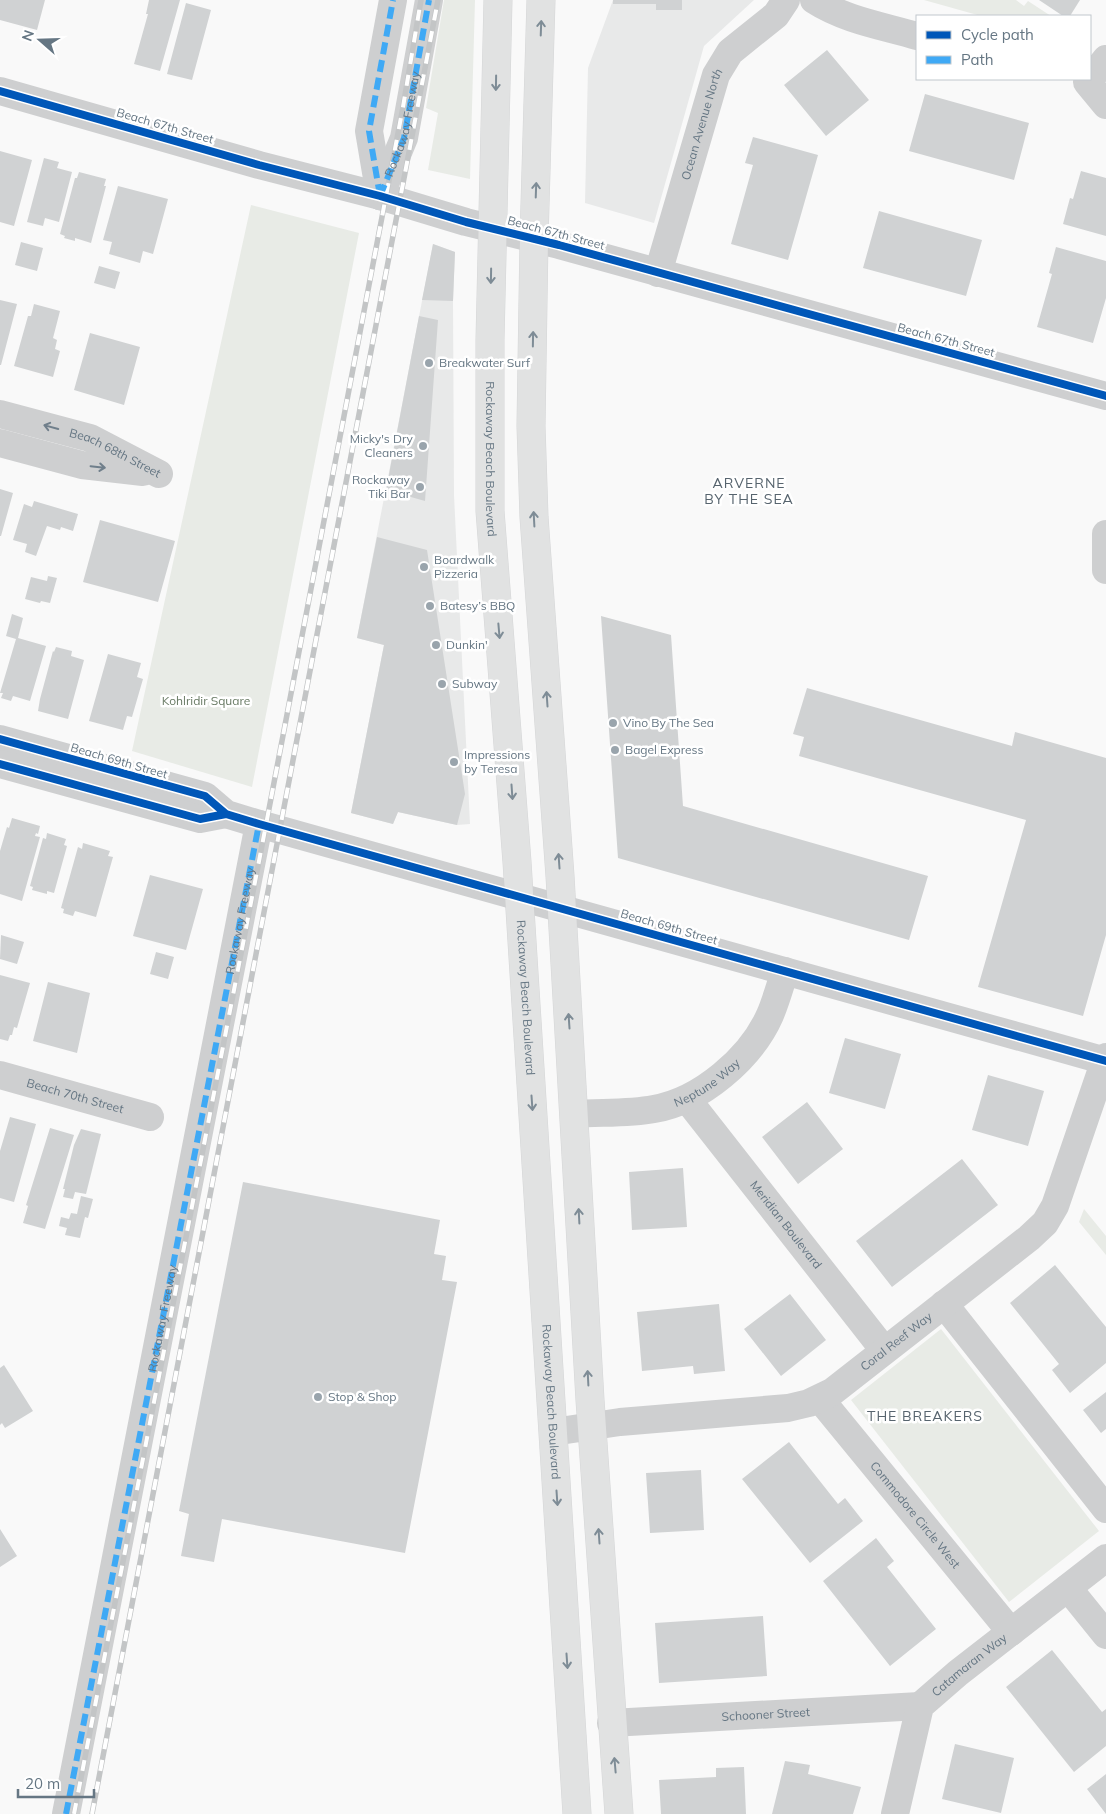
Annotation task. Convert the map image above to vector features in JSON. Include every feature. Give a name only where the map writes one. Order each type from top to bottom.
[{"type":"main road","name":"Rockaway Beach Boulevard","points":[[498,0],[490,340],[490,511],[519,897],[577,1814]]},
{"type":"main road","points":[[541,0],[534,239],[532,426],[534,517],[562,909],[591,1426],[618,1814]]},
{"type":"main road","points":[[494,560],[536,559]]},
{"type":"street","name":"Rockaway Freeway","points":[[380,196],[369,131],[392,0]]},
{"type":"street","name":"Rockaway Freeway","points":[[380,196],[404,138],[429,0]]},
{"type":"street","name":"Ocean Avenue North","points":[[658,272],[716,75],[730,52],[776,15],[786,0]]},
{"type":"street","points":[[814,0],[850,18],[916,36]]},
{"type":"street","points":[[1091,74],[1106,59]]},
{"type":"street","points":[[1085,80],[1106,105]]},
{"type":"street","name":"Beach 67th Street","points":[[0,91],[259,165],[380,196],[466,222],[493,227],[1106,396]]},
{"type":"street","name":"Beach 68th Street","points":[[0,414],[90,438],[160,474],[82,465],[0,443]]},
{"type":"street","points":[[1106,534],[1106,570]]},
{"type":"street","name":"Beach 69th Street","points":[[0,739],[205,796],[226,814],[260,824],[1106,1060]]},
{"type":"street","name":"Beach 69th Street","points":[[0,764],[200,819],[226,814]]},
{"type":"street","name":"Rockaway Freeway","points":[[66,1814],[260,824]]},
{"type":"street","name":"Neptune Way","points":[[574,1114],[653,1109],[687,1099],[701,1091],[723,1074],[751,1045],[770,1017],[785,972]]},
{"type":"street","name":"Coral Reef Way","points":[[553,1432],[620,1422],[783,1409],[809,1404],[832,1392],[1036,1232],[1050,1216],[1059,1197],[1106,1060]]},
{"type":"street","name":"Beach 70th Street","points":[[0,1075],[150,1117]]},
{"type":"street","name":"Meridian Boulevard","points":[[687,1099],[884,1350]]},
{"type":"street","points":[[944,1304],[1106,1510]]},
{"type":"street","name":"Commodore Circle West","points":[[820,1399],[1011,1632]]},
{"type":"street","name":"Catamaran Way","points":[[895,1814],[920,1706],[958,1673],[1106,1558]]},
{"type":"street","points":[[1068,1588],[1106,1635]]},
{"type":"street","name":"Schooner Street","points":[[611,1724],[920,1706]]},
{"type":"shaded area","points":[[613,0],[754,0],[704,46],[654,223],[585,203],[588,68]]},
{"type":"shaded area","points":[[433,244],[455,252],[453,301],[454,495],[470,824],[457,825],[398,812],[393,824],[351,813],[384,645],[357,638]]},
{"type":"green space","points":[[444,0],[475,0],[470,179],[428,170],[438,113],[426,108]]},
{"type":"green space","points":[[924,0],[1016,0],[1024,6],[1028,1],[1049,15],[977,15]]},
{"type":"green space","name":"Kohlridir Square","points":[[251,205],[359,233],[252,787],[132,751]]},
{"type":"green space","points":[[1084,1209],[1106,1236],[1106,1255],[1079,1222]]},
{"type":"green space","points":[[941,1329],[1099,1531],[1009,1602],[851,1400]]},
{"type":"building","points":[[0,0],[45,0],[37,30],[0,20]]},
{"type":"building","points":[[149,0],[180,0],[160,71],[134,64],[148,14],[146,14]]},
{"type":"building","points":[[613,0],[682,0],[682,10],[656,10],[656,4],[613,4]]},
{"type":"building","points":[[1039,0],[1080,0],[1071,15],[1062,15]]},
{"type":"building","points":[[186,3],[211,10],[192,80],[167,74]]},
{"type":"building","points":[[827,50],[869,100],[826,136],[784,85]]},
{"type":"building","points":[[925,94],[1029,123],[1014,180],[909,151]]},
{"type":"building","points":[[753,137],[818,155],[788,260],[731,244],[753,165],[745,163]]},
{"type":"building","points":[[0,151],[32,160],[14,226],[0,222]]},
{"type":"building","points":[[44,158],[59,162],[57,168],[72,172],[59,222],[45,218],[43,226],[27,222]]},
{"type":"building","points":[[1081,171],[1106,178],[1106,236],[1063,224],[1070,198],[1073,199]]},
{"type":"building","points":[[79,172],[106,179],[104,186],[106,186],[91,243],[75,238],[75,241],[64,238],[65,236],[60,234],[75,178],[77,178]]},
{"type":"building","points":[[118,186],[168,199],[153,254],[143,251],[140,263],[109,254],[112,242],[103,240]]},
{"type":"building","points":[[879,211],[982,240],[966,296],[863,268]]},
{"type":"building","points":[[21,242],[43,248],[37,271],[15,265]]},
{"type":"building","points":[[433,244],[455,252],[453,301],[422,300]]},
{"type":"building","points":[[1056,247],[1106,261],[1106,298],[1093,343],[1037,327],[1052,274],[1049,273]]},
{"type":"building","points":[[99,266],[120,272],[115,289],[94,283]]},
{"type":"building","points":[[0,300],[17,304],[1,365],[0,365]]},
{"type":"building","points":[[34,304],[60,311],[53,338],[57,340],[55,349],[60,351],[53,377],[14,366],[28,316],[31,316]]},
{"type":"building","points":[[419,316],[438,320],[425,501],[386,490]]},
{"type":"building","points":[[90,333],[140,347],[124,405],[74,390]]},
{"type":"building","points":[[0,489],[13,493],[1,536],[0,536]]},
{"type":"building","points":[[34,501],[78,514],[73,531],[61,527],[60,530],[47,526],[36,556],[25,552],[27,544],[13,540],[24,504],[32,507]]},
{"type":"building","points":[[100,520],[175,541],[158,602],[83,582]]},
{"type":"building","points":[[377,537],[427,550],[465,794],[457,825],[398,812],[393,824],[351,813],[384,645],[357,638]]},
{"type":"building","points":[[48,576],[57,578],[50,603],[41,601],[40,603],[25,599],[31,577],[47,581]]},
{"type":"building","points":[[12,614],[23,618],[18,638],[46,646],[30,701],[13,696],[11,701],[1,698],[3,693],[0,693],[16,639],[6,636]]},
{"type":"building","points":[[601,616],[671,635],[683,806],[928,876],[909,940],[618,858]]},
{"type":"building","points":[[56,647],[72,651],[71,656],[84,660],[68,719],[38,711],[53,651]]},
{"type":"building","points":[[108,654],[141,663],[137,677],[143,679],[132,717],[127,716],[123,730],[89,721]]},
{"type":"building","points":[[807,688],[1012,746],[1015,732],[1106,758],[1106,935],[1083,1016],[978,987],[1026,820],[799,756],[804,737],[793,734]]},
{"type":"building","points":[[12,818],[40,826],[38,834],[36,833],[35,836],[40,837],[22,901],[0,894],[0,851],[7,827],[9,828]]},
{"type":"building","points":[[47,833],[66,839],[64,845],[67,846],[54,893],[47,891],[47,894],[32,890],[33,887],[30,886],[43,838],[46,839]]},
{"type":"building","points":[[83,843],[110,851],[108,856],[113,857],[96,917],[75,911],[73,916],[63,913],[64,909],[61,908],[78,847],[82,849]]},
{"type":"building","points":[[150,875],[203,889],[186,950],[133,936]]},
{"type":"building","points":[[1,935],[24,942],[17,964],[0,959]]},
{"type":"building","points":[[156,952],[174,957],[168,979],[150,974]]},
{"type":"building","points":[[0,975],[30,983],[17,1028],[14,1027],[8,1041],[0,1039]]},
{"type":"building","points":[[48,982],[90,993],[77,1053],[33,1041]]},
{"type":"building","points":[[845,1038],[901,1054],[885,1109],[829,1093]]},
{"type":"building","points":[[988,1075],[1044,1091],[1028,1146],[972,1130]]},
{"type":"building","points":[[807,1102],[843,1149],[798,1184],[762,1137]]},
{"type":"building","points":[[10,1117],[36,1124],[14,1202],[0,1198],[0,1151]]},
{"type":"building","points":[[50,1128],[74,1135],[45,1229],[23,1223],[28,1206],[26,1205]]},
{"type":"building","points":[[81,1129],[101,1134],[86,1194],[75,1192],[73,1199],[63,1197],[65,1189],[63,1189],[74,1145]]},
{"type":"building","points":[[962,1159],[998,1205],[892,1287],[856,1241]]},
{"type":"building","points":[[683,1168],[687,1227],[632,1230],[629,1172]]},
{"type":"building","name":"Stop & Shop","points":[[243,1182],[440,1220],[434,1254],[446,1256],[442,1280],[457,1282],[405,1553],[222,1519],[214,1562],[181,1556],[189,1514],[179,1511]]},
{"type":"building","points":[[81,1196],[93,1199],[88,1218],[85,1217],[80,1238],[65,1235],[67,1228],[59,1226],[61,1217],[69,1219],[71,1213],[77,1214]]},
{"type":"building","points":[[1055,1265],[1106,1327],[1106,1363],[1070,1393],[1052,1370],[1059,1364],[1010,1303]]},
{"type":"building","points":[[790,1294],[826,1340],[781,1376],[744,1329]]},
{"type":"building","points":[[719,1304],[725,1371],[694,1374],[693,1366],[642,1371],[637,1312]]},
{"type":"building","points":[[4,1365],[33,1411],[5,1428],[2,1423],[0,1425],[0,1368]]},
{"type":"building","points":[[1106,1392],[1106,1429],[1101,1433],[1083,1410]]},
{"type":"building","points":[[789,1442],[838,1504],[845,1498],[863,1521],[810,1563],[742,1479]]},
{"type":"building","points":[[701,1470],[704,1530],[650,1533],[646,1473]]},
{"type":"building","points":[[0,1529],[17,1556],[0,1567]]},
{"type":"building","points":[[876,1538],[894,1561],[887,1567],[936,1629],[890,1666],[823,1581]]},
{"type":"building","points":[[763,1616],[767,1676],[659,1683],[655,1623]]},
{"type":"building","points":[[1052,1650],[1102,1712],[1106,1709],[1106,1746],[1074,1772],[1006,1687]]},
{"type":"building","points":[[955,1744],[1014,1758],[1001,1813],[942,1799]]},
{"type":"building","points":[[785,1761],[810,1765],[808,1774],[861,1787],[853,1814],[772,1814]]},
{"type":"building","points":[[744,1767],[746,1814],[661,1814],[659,1780],[716,1777],[716,1768]]},
{"type":"building","points":[[1106,1774],[1106,1814],[1087,1789]]},
{"type":"railway","points":[[74,1814],[260,856],[403,107],[421,0]]},
{"type":"railway","points":[[92,1814],[438,0]]},
{"type":"marked path","points":[[380,196],[369,131],[393,0]]},
{"type":"marked path","points":[[380,196],[404,138],[429,0]]},
{"type":"marked path","points":[[66,1814],[259,824]]},
{"type":"cycle path","points":[[0,91],[259,165],[380,196],[466,222],[559,245],[1106,396]]},
{"type":"cycle path","points":[[0,739],[205,796],[226,814],[259,824],[1106,1061]]},
{"type":"cycle path","points":[[0,764],[200,819],[226,814]]},
{"type":"place","name":"Breakwater Surf","points":[[429,363]]},
{"type":"place","name":"Micky's Dry Cleaners","points":[[423,446]]},
{"type":"place","name":"Rockaway Tiki Bar","points":[[420,487]]},
{"type":"place","name":"Boardwalk Pizzeria","points":[[424,567]]},
{"type":"place","name":"Batesy’s BBQ","points":[[430,606]]},
{"type":"place","name":"Dunkin'","points":[[436,645]]},
{"type":"place","name":"Subway","points":[[442,684]]},
{"type":"place","name":"Vino By The Sea","points":[[613,723]]},
{"type":"place","name":"Bagel Express","points":[[615,750]]},
{"type":"place","name":"Impressions by Teresa","points":[[454,762]]},
{"type":"place","name":"Stop & Shop","points":[[318,1397]]},
{"type":"district","name":"ARVERNE BY THE SEA","points":[[749,492]]},
{"type":"district","name":"THE BREAKERS","points":[[925,1416]]}]
